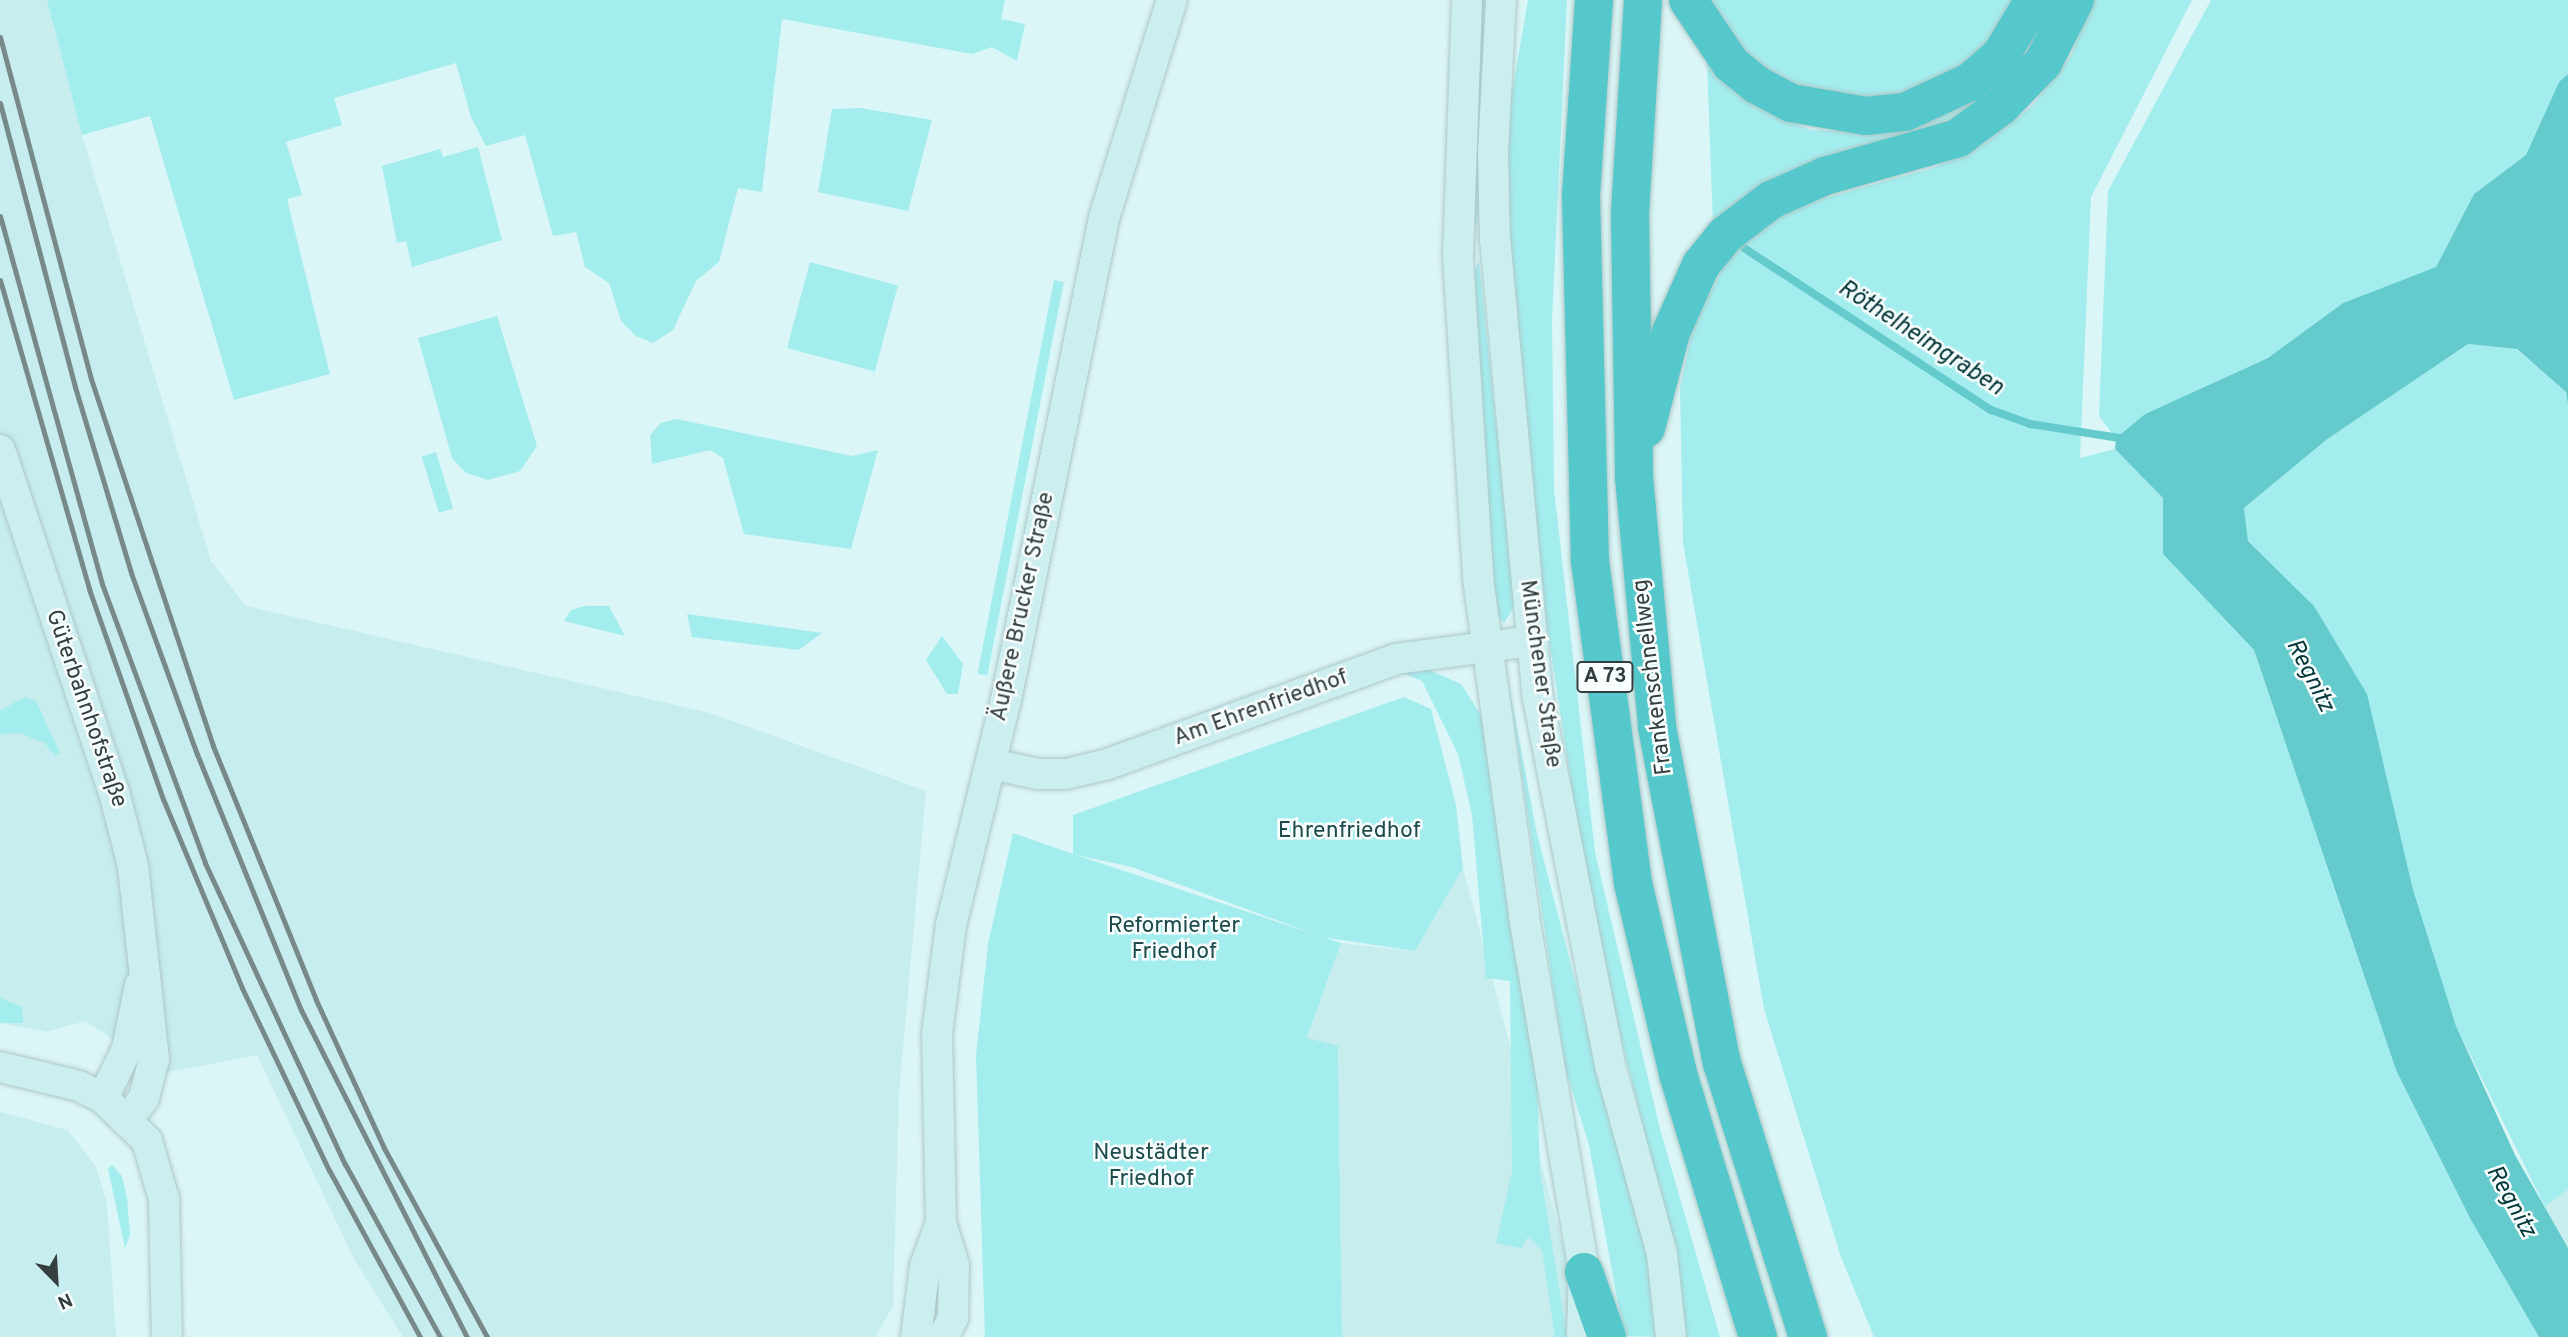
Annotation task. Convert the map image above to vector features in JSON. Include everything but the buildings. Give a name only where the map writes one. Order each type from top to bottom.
[{"type":"highway","name":"Frankenschnellweg","points":[[1594,0],[1581,195],[1590,561],[1633,883],[1682,1087],[1758,1337]]},
{"type":"highway","name":"Frankenschnellweg","points":[[1643,0],[1630,214],[1634,477],[1657,727],[1682,874],[1722,1062],[1808,1337]]},
{"type":"highway","points":[[1688,0],[1731,64],[1757,85],[1791,103],[1866,116],[1906,112],[1970,82],[2001,55],[2035,0]]},
{"type":"highway","points":[[1634,477],[1671,332],[1701,265],[1725,235],[1771,200],[1825,176],[1958,138],[2001,107],[2043,63],[2075,0]]},
{"type":"highway","points":[[1584,1272],[1607,1337]]},
{"type":"street","name":"Äußere Brucker Straße","points":[[943,1337],[953,1318],[955,1277],[941,1223],[937,1034],[941,986],[963,866],[991,764],[1104,218],[1172,0]]},
{"type":"street","name":"Münchener Straße","points":[[1467,0],[1458,256],[1466,424],[1486,647],[1524,916],[1584,1272],[1582,1337]]},
{"type":"street","name":"Münchener Straße","points":[[1501,0],[1493,153],[1496,249],[1532,642],[1588,959],[1610,1065],[1662,1254],[1671,1337]]},
{"type":"street","name":"Güterbahnhofstraße","points":[[0,450],[124,828],[142,975],[152,1013],[155,1059],[144,1098],[128,1119]]},
{"type":"street","name":"Am Ehrenfriedhof","points":[[991,764],[1038,774],[1066,774],[1166,744],[1396,659],[1532,642]]},
{"type":"street","name":"Güterbahnhofstraße","points":[[103,1098],[127,1049],[142,975]]},
{"type":"street","points":[[0,1068],[59,1079],[103,1098],[128,1119],[147,1141],[161,1177],[167,1337]]},
{"type":"street","name":"Äußere Brucker Straße","points":[[916,1337],[925,1266],[941,1223]]},
{"type":"shaded area","points":[[0,0],[47,0],[82,135],[211,561],[246,606],[710,713],[926,791],[899,1093],[893,1306],[875,1337],[403,1337],[354,1259],[257,1055],[164,1073],[85,1021],[47,1032],[0,1023]]},
{"type":"shaded area","points":[[1463,868],[1587,1337],[1342,1337],[1338,1047],[1307,1039],[1341,943],[1415,951]]},
{"type":"shaded area","points":[[0,1112],[68,1130],[96,1167],[107,1203],[116,1337],[0,1337]]},
{"type":"shaded area","points":[[2568,1189],[2568,1248],[2545,1207]]},
{"type":"green space","points":[[47,0],[1005,0],[1001,19],[1025,24],[1017,61],[992,47],[972,54],[782,19],[762,192],[738,188],[719,262],[696,281],[673,330],[653,343],[636,336],[621,321],[609,283],[585,267],[576,232],[553,236],[525,135],[486,146],[471,117],[456,63],[334,98],[342,125],[286,142],[302,195],[287,199],[330,374],[234,400],[150,116],[82,135]]},
{"type":"green space","points":[[1481,0],[1488,0],[1477,225],[1473,221]]},
{"type":"green space","points":[[1528,0],[1567,0],[1552,319],[1554,489],[1595,852],[1660,1129],[1720,1337],[1685,1337],[1677,1263],[1610,993],[1581,848],[1543,600],[1507,200],[1509,109]]},
{"type":"green space","points":[[1701,0],[2014,0],[1993,39],[1946,79],[1885,103],[1817,99],[1761,75]]},
{"type":"green space","points":[[2051,0],[2057,0],[2025,64],[1941,131],[1713,224],[1707,62],[1773,114],[1810,130],[1891,132]]},
{"type":"green space","points":[[2093,0],[2192,0],[2091,197],[2080,458],[2115,449],[2163,498],[2163,554],[2254,650],[2396,1070],[2471,1220],[2539,1337],[1874,1337],[1841,1257],[1764,1009],[1683,543],[1680,388],[1693,326],[1729,257],[1777,218],[1824,198],[1933,168],[1985,143],[2033,105],[2070,58]]},
{"type":"green space","points":[[2211,0],[2568,0],[2568,74],[2559,82],[2526,155],[2474,194],[2436,267],[2343,303],[2268,358],[2145,414],[2116,438],[2099,416],[2108,191]]},
{"type":"green space","points":[[860,108],[932,120],[908,211],[818,192],[832,109]]},
{"type":"green space","points":[[478,147],[502,240],[412,267],[406,241],[397,243],[382,166],[440,149],[443,157]]},
{"type":"green space","points":[[1479,261],[1515,605],[1504,623],[1497,616],[1484,477],[1473,274]]},
{"type":"green space","points":[[810,262],[898,286],[875,372],[787,348]]},
{"type":"green space","points":[[1054,280],[1064,282],[987,676],[977,674]]},
{"type":"green space","points":[[497,316],[537,446],[520,471],[488,480],[466,473],[452,458],[418,338]]},
{"type":"green space","points":[[2468,344],[2516,349],[2566,392],[2568,405],[2568,1189],[2545,1207],[2456,1026],[2314,606],[2248,541],[2244,508],[2326,440]]},
{"type":"green space","points":[[677,419],[852,456],[878,450],[851,549],[744,534],[723,458],[710,450],[652,464],[650,435],[661,423]]},
{"type":"green space","points":[[436,452],[453,508],[439,513],[422,456]]},
{"type":"green space","points":[[585,606],[609,606],[625,636],[564,621],[571,610]]},
{"type":"green space","points":[[687,614],[822,633],[799,650],[692,637]]},
{"type":"green space","points":[[942,636],[963,664],[958,694],[947,694],[926,660]]},
{"type":"green space","points":[[1427,669],[1461,684],[1481,715],[1537,1076],[1540,1170],[1567,1337],[1555,1337],[1542,1250],[1528,1237],[1521,1248],[1496,1243],[1512,1172],[1510,981],[1486,978],[1472,815],[1458,754],[1422,681],[1400,672]]},
{"type":"green space","points":[[1508,681],[1537,834],[1652,1276],[1658,1337],[1624,1336],[1589,1145],[1565,1068]]},
{"type":"green space","points":[[24,697],[36,701],[60,753],[55,756],[45,743],[20,733],[0,734],[0,711]]},
{"type":"green space","points":[[1404,697],[1431,709],[1456,805],[1463,868],[1415,951],[1324,937],[1341,943],[1307,1038],[1338,1046],[1342,1337],[985,1337],[976,1056],[988,944],[1013,833],[1073,854],[1073,815]],"holes":[[[1076,855],[1132,867],[1313,934]]]},
{"type":"green space","points":[[0,998],[22,1007],[23,1023],[0,1023]]},
{"type":"green space","points":[[112,1165],[122,1176],[127,1198],[130,1235],[125,1248],[108,1169]]},
{"type":"water","name":"Regnitz","points":[[2568,74],[2568,405],[2566,392],[2517,349],[2468,344],[2326,440],[2244,508],[2248,541],[2314,606],[2367,694],[2413,890],[2456,1026],[2515,1155],[2568,1248],[2568,1337],[2539,1337],[2471,1220],[2396,1070],[2254,650],[2163,554],[2163,498],[2115,449],[2116,438],[2145,414],[2268,358],[2343,303],[2436,267],[2474,194],[2526,155],[2559,82]]},
{"type":"waterway","name":"Röthelheimgraben","points":[[1744,248],[1991,410],[2030,424],[2126,439]]},
{"type":"railway","points":[[0,37],[91,379],[213,746],[316,1000],[384,1148],[487,1337]]},
{"type":"railway","points":[[0,103],[75,387],[131,573],[197,754],[301,1010],[467,1337]]},
{"type":"railway","points":[[0,216],[102,584],[205,863],[345,1164],[440,1337]]},
{"type":"railway","points":[[0,280],[89,589],[163,799],[242,988],[329,1170],[420,1337]]},
{"type":"park label","name":"Ehrenfriedhof","points":[[1349,832]]},
{"type":"park label","name":"Reformierter Friedhof","points":[[1174,940]]},
{"type":"park label","name":"Neustädter Friedhof","points":[[1151,1167]]}]
